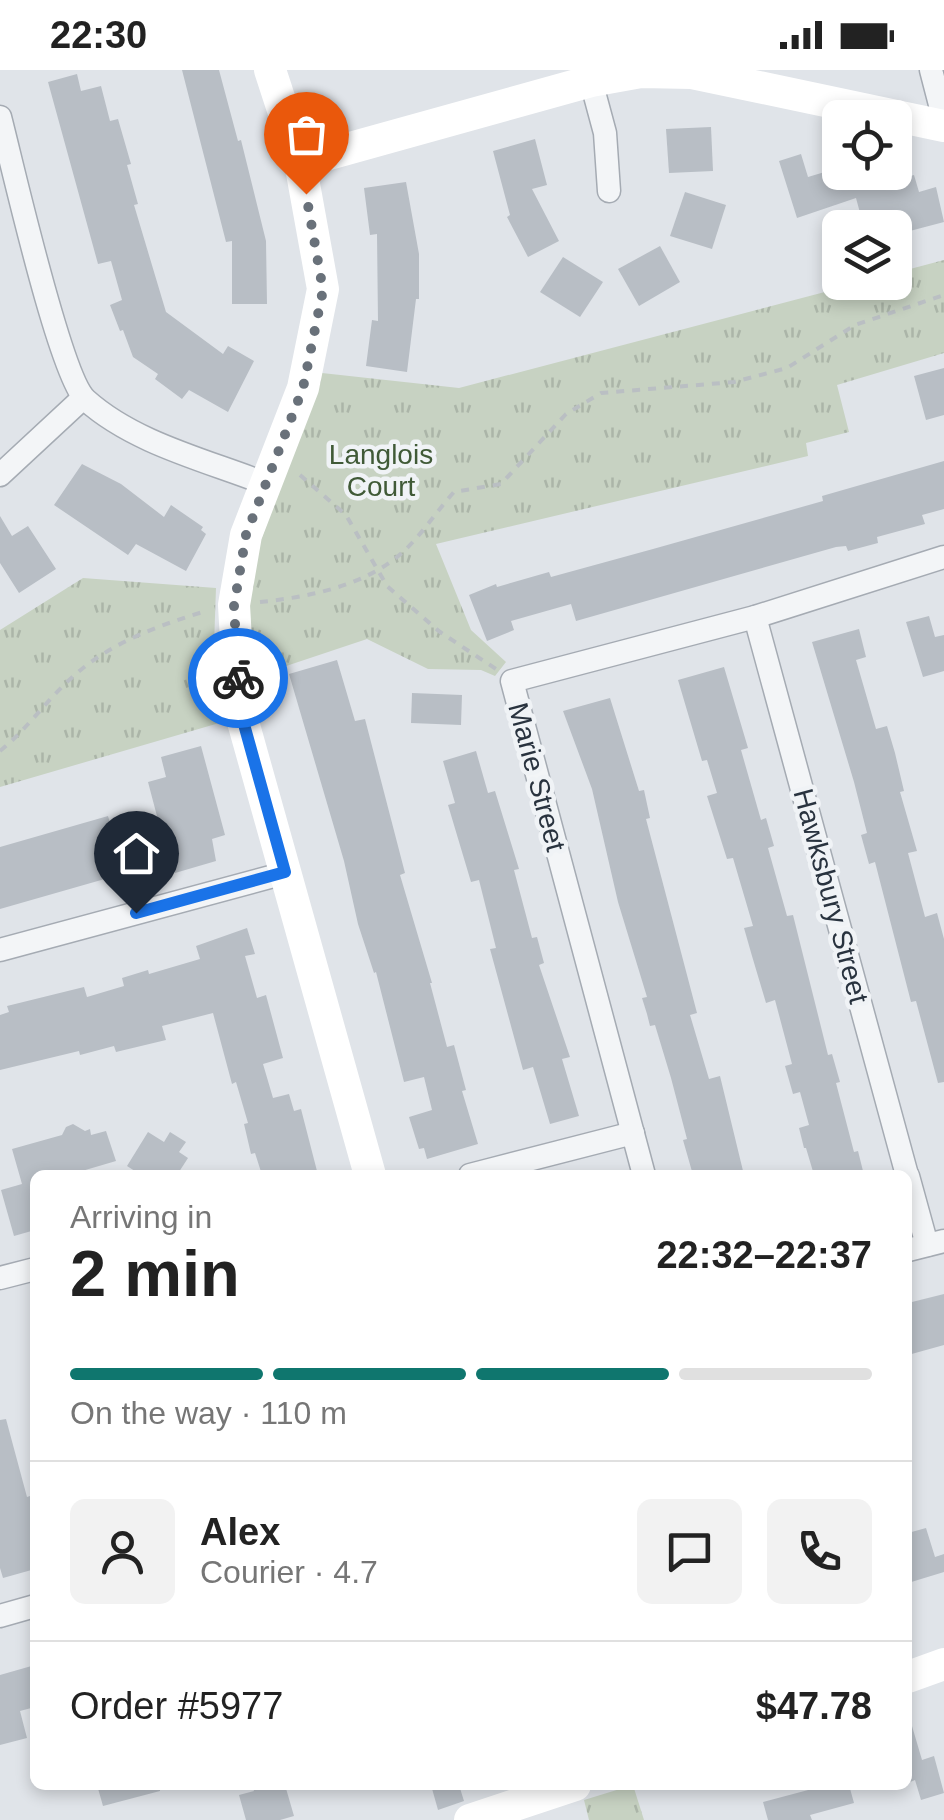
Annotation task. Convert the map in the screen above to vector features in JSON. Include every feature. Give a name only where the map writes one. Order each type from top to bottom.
[{"type":"street","points":[[270,70],[300,162],[323,290],[303,388],[246,535],[234,606],[240,710],[369,1170]]},
{"type":"street","points":[[300,162],[591,81],[641,72],[692,74],[944,123],[931,70]]},
{"type":"street","points":[[591,81],[605,133],[609,191]]},
{"type":"street","points":[[0,117],[11,203],[83,398],[141,436],[264,483]]},
{"type":"street","points":[[0,475],[83,398]]},
{"type":"street","name":"Marie Street","points":[[633,1133],[512,681],[755,616],[944,556]]},
{"type":"street","name":"Hawksbury Street","points":[[755,616],[905,1170]]},
{"type":"street","points":[[0,950],[285,872]]},
{"type":"street","points":[[489,1170],[633,1133],[643,1170]]},
{"type":"street","name":"Hawksbury Street","points":[[912,1194],[926,1245]]},
{"type":"street","points":[[0,1278],[30,1270]]},
{"type":"street","points":[[0,1616],[30,1607]]},
{"type":"street","points":[[912,1675],[944,1664]]},
{"type":"street","points":[[470,1820],[549,1790]]},
{"type":"path","points":[[248,603],[290,599],[353,582],[377,568],[402,552],[454,492],[501,484],[566,414],[602,392],[734,382],[788,368],[854,325],[944,295]]},
{"type":"path","points":[[296,472],[346,515],[387,586],[440,632],[499,671]]},
{"type":"path","points":[[0,751],[20,736],[67,682],[112,646],[216,608]]},
{"type":"green space","name":"Langlois Court","points":[[944,260],[944,353],[837,385],[849,432],[806,443],[808,456],[436,544],[471,630],[506,662],[495,676],[481,670],[428,669],[367,639],[250,678],[246,624],[254,559],[322,373],[459,388],[822,293],[822,300],[912,300],[912,268]]},
{"type":"green space","points":[[83,578],[216,588],[214,645],[226,721],[0,787],[0,630]]},
{"type":"green space","points":[[617,1790],[635,1790],[644,1820],[589,1820],[584,1800]]},
{"type":"building","points":[[182,70],[219,70],[266,241],[267,304],[232,304],[232,241],[226,242]]},
{"type":"building","points":[[77,74],[81,91],[101,86],[110,121],[118,119],[131,164],[127,165],[138,204],[134,205],[166,312],[223,354],[228,346],[254,361],[228,412],[189,390],[182,399],[155,379],[158,374],[133,357],[123,330],[120,331],[110,305],[122,300],[111,261],[98,264],[48,82]]},
{"type":"building","points":[[711,127],[713,171],[669,173],[666,129]]},
{"type":"building","points":[[535,139],[547,185],[532,189],[559,241],[528,257],[507,217],[510,215],[493,151]]},
{"type":"building","points":[[801,154],[808,177],[822,173],[822,190],[912,190],[914,175],[919,192],[936,187],[944,222],[912,230],[912,210],[859,210],[856,198],[797,218],[779,161]]},
{"type":"building","points":[[406,182],[419,254],[419,299],[407,372],[366,366],[372,320],[378,321],[377,234],[370,235],[364,188]]},
{"type":"building","points":[[685,192],[726,205],[712,249],[670,236]]},
{"type":"building","points":[[660,246],[680,282],[639,306],[618,269]]},
{"type":"building","points":[[563,257],[603,282],[580,317],[540,292]]},
{"type":"building","points":[[944,368],[944,415],[926,420],[914,376]]},
{"type":"building","points":[[944,461],[944,509],[922,515],[925,524],[877,537],[878,543],[848,551],[846,546],[836,547],[576,621],[571,604],[511,621],[514,630],[487,641],[469,595],[496,584],[497,587],[549,572],[551,577],[653,549],[823,501],[822,496]]},
{"type":"building","points":[[82,464],[121,484],[164,517],[171,505],[203,527],[201,530],[206,534],[186,571],[136,544],[128,555],[54,505]]},
{"type":"building","points":[[0,516],[12,536],[28,526],[56,569],[19,593],[0,563]]},
{"type":"building","points":[[929,616],[935,637],[944,635],[944,671],[923,677],[906,622]]},
{"type":"building","points":[[859,629],[866,657],[856,660],[876,729],[887,726],[895,753],[904,791],[900,792],[917,851],[908,853],[925,917],[937,913],[944,939],[944,1082],[938,1083],[916,1001],[911,1002],[875,862],[869,864],[861,835],[867,833],[854,782],[812,642]]},
{"type":"building","points":[[337,660],[355,721],[365,719],[405,873],[400,875],[447,1047],[454,1045],[466,1090],[462,1091],[478,1144],[427,1159],[424,1148],[419,1149],[409,1117],[432,1110],[424,1077],[404,1082],[289,674]]},
{"type":"building","points":[[724,667],[748,748],[741,750],[761,820],[766,818],[774,846],[768,848],[787,916],[793,915],[828,1055],[832,1054],[840,1082],[836,1083],[854,1152],[858,1151],[863,1170],[813,1170],[804,1148],[799,1128],[809,1125],[800,1092],[793,1094],[785,1066],[792,1064],[775,1000],[766,1003],[752,956],[744,928],[753,926],[733,858],[727,859],[707,796],[717,793],[707,760],[702,761],[678,680]]},
{"type":"building","points":[[412,693],[462,695],[461,725],[411,723]]},
{"type":"building","points":[[610,698],[639,791],[644,790],[650,818],[646,819],[697,1013],[690,1015],[709,1079],[720,1076],[743,1170],[692,1170],[671,1078],[655,1025],[650,1026],[642,998],[647,997],[618,902],[592,789],[563,711]]},
{"type":"building","points":[[201,746],[225,835],[212,839],[216,861],[175,873],[171,860],[0,909],[0,847],[108,816],[113,833],[158,820],[148,782],[166,777],[161,757]]},
{"type":"building","points":[[476,751],[488,793],[495,791],[519,869],[514,870],[532,938],[537,937],[544,963],[539,965],[570,1057],[562,1059],[579,1116],[550,1124],[533,1067],[523,1070],[490,949],[496,948],[479,880],[471,882],[448,805],[455,803],[443,761]]},
{"type":"building","points":[[247,928],[255,954],[245,956],[257,998],[266,995],[283,1058],[263,1064],[273,1098],[289,1094],[294,1111],[301,1109],[317,1170],[260,1170],[255,1153],[251,1154],[244,1124],[248,1123],[236,1082],[232,1084],[213,1013],[162,1026],[166,1040],[116,1052],[114,1046],[80,1055],[79,1051],[0,1070],[0,1015],[9,1012],[7,1006],[84,987],[87,997],[124,986],[122,978],[200,959],[196,946]]},
{"type":"building","points":[[73,1124],[85,1131],[90,1129],[91,1135],[106,1131],[116,1161],[85,1170],[30,1170],[30,1231],[14,1236],[1,1190],[22,1184],[12,1149],[62,1135]]},
{"type":"building","points":[[148,1132],[164,1142],[170,1132],[186,1142],[179,1152],[188,1158],[180,1170],[133,1170],[127,1166]]},
{"type":"building","points":[[944,1294],[944,1345],[912,1354],[912,1302]]},
{"type":"building","points":[[6,1419],[27,1497],[30,1496],[30,1570],[3,1578],[0,1568],[0,1420]]},
{"type":"building","points":[[926,1528],[935,1557],[944,1554],[944,1572],[912,1582],[912,1532]]},
{"type":"building","points":[[30,1666],[30,1708],[20,1711],[27,1738],[0,1745],[0,1675]]},
{"type":"building","points":[[912,1726],[922,1760],[934,1756],[944,1793],[921,1800],[915,1780],[912,1781]]},
{"type":"building","points":[[98,1790],[160,1790],[160,1791],[103,1806]]},
{"type":"building","points":[[286,1790],[294,1816],[246,1820],[239,1795]]},
{"type":"building","points":[[432,1790],[461,1790],[464,1801],[438,1810]]},
{"type":"building","points":[[808,1790],[850,1790],[854,1803],[810,1815],[812,1820],[768,1820],[763,1802]]},
{"type":"way so far","points":[[238,678],[234,606],[246,535],[303,388],[323,290],[306,194]]},
{"type":"route","points":[[136,913],[285,872],[240,710],[238,678]]}]
